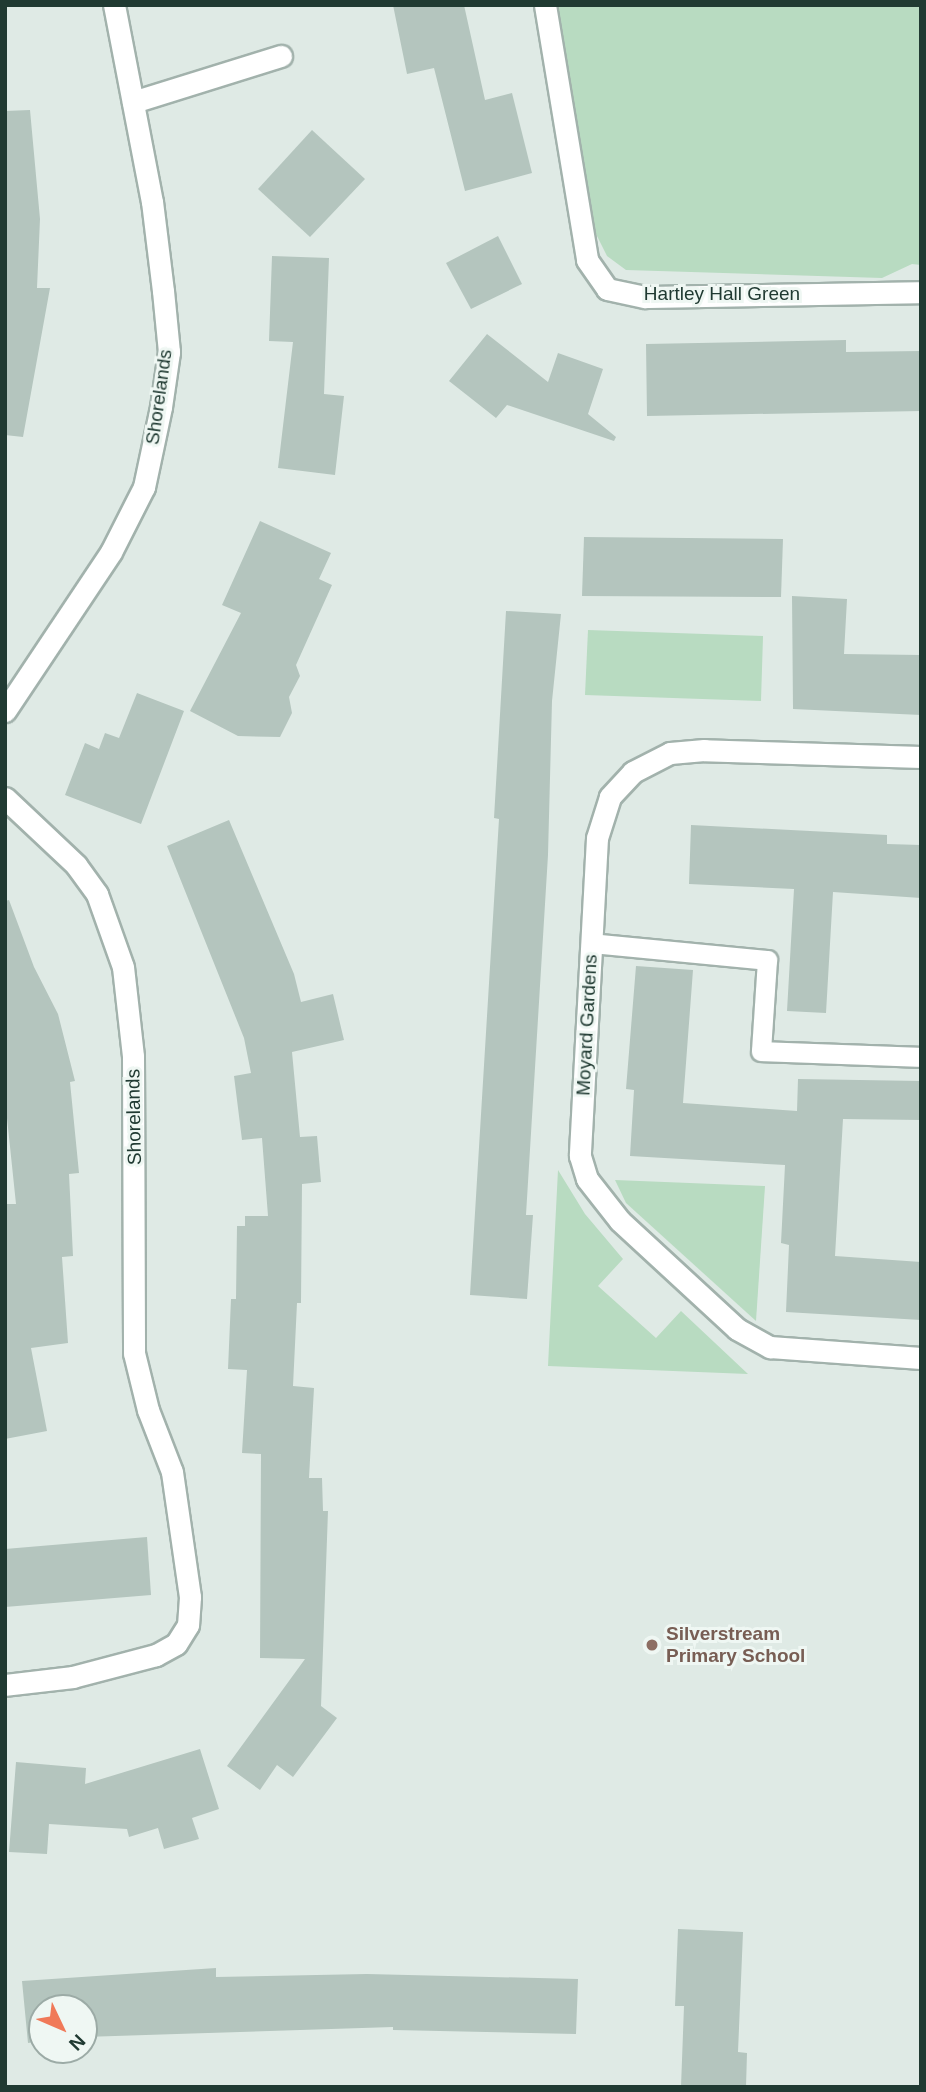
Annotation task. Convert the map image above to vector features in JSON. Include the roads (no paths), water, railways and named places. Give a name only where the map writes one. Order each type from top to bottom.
[{"type":"street","name":"Shorelands","points":[[5,711],[111,552],[144,487],[169,352],[153,210],[114,5]]},
{"type":"street","name":"Hartley Hall Green","points":[[545,5],[587,260],[607,289],[645,297],[921,292]]},
{"type":"street","points":[[132,102],[281,56]]},
{"type":"street","name":"Moyard Gardens","points":[[921,757],[704,750],[670,753],[633,772],[610,797],[597,838],[580,1156],[587,1179],[605,1202],[714,1311],[770,1347],[921,1358]]},
{"type":"street","name":"Shorelands","points":[[5,798],[76,865],[97,894],[123,967],[133,1056],[134,1353],[149,1410],[172,1472],[190,1597],[188,1625],[176,1644],[156,1655],[73,1677],[5,1685]]},
{"type":"lane","points":[[591,943],[766,960],[761,1052],[921,1057]]},
{"type":"place","name":"Silverstream Primary School","points":[[652,1645]]}]
